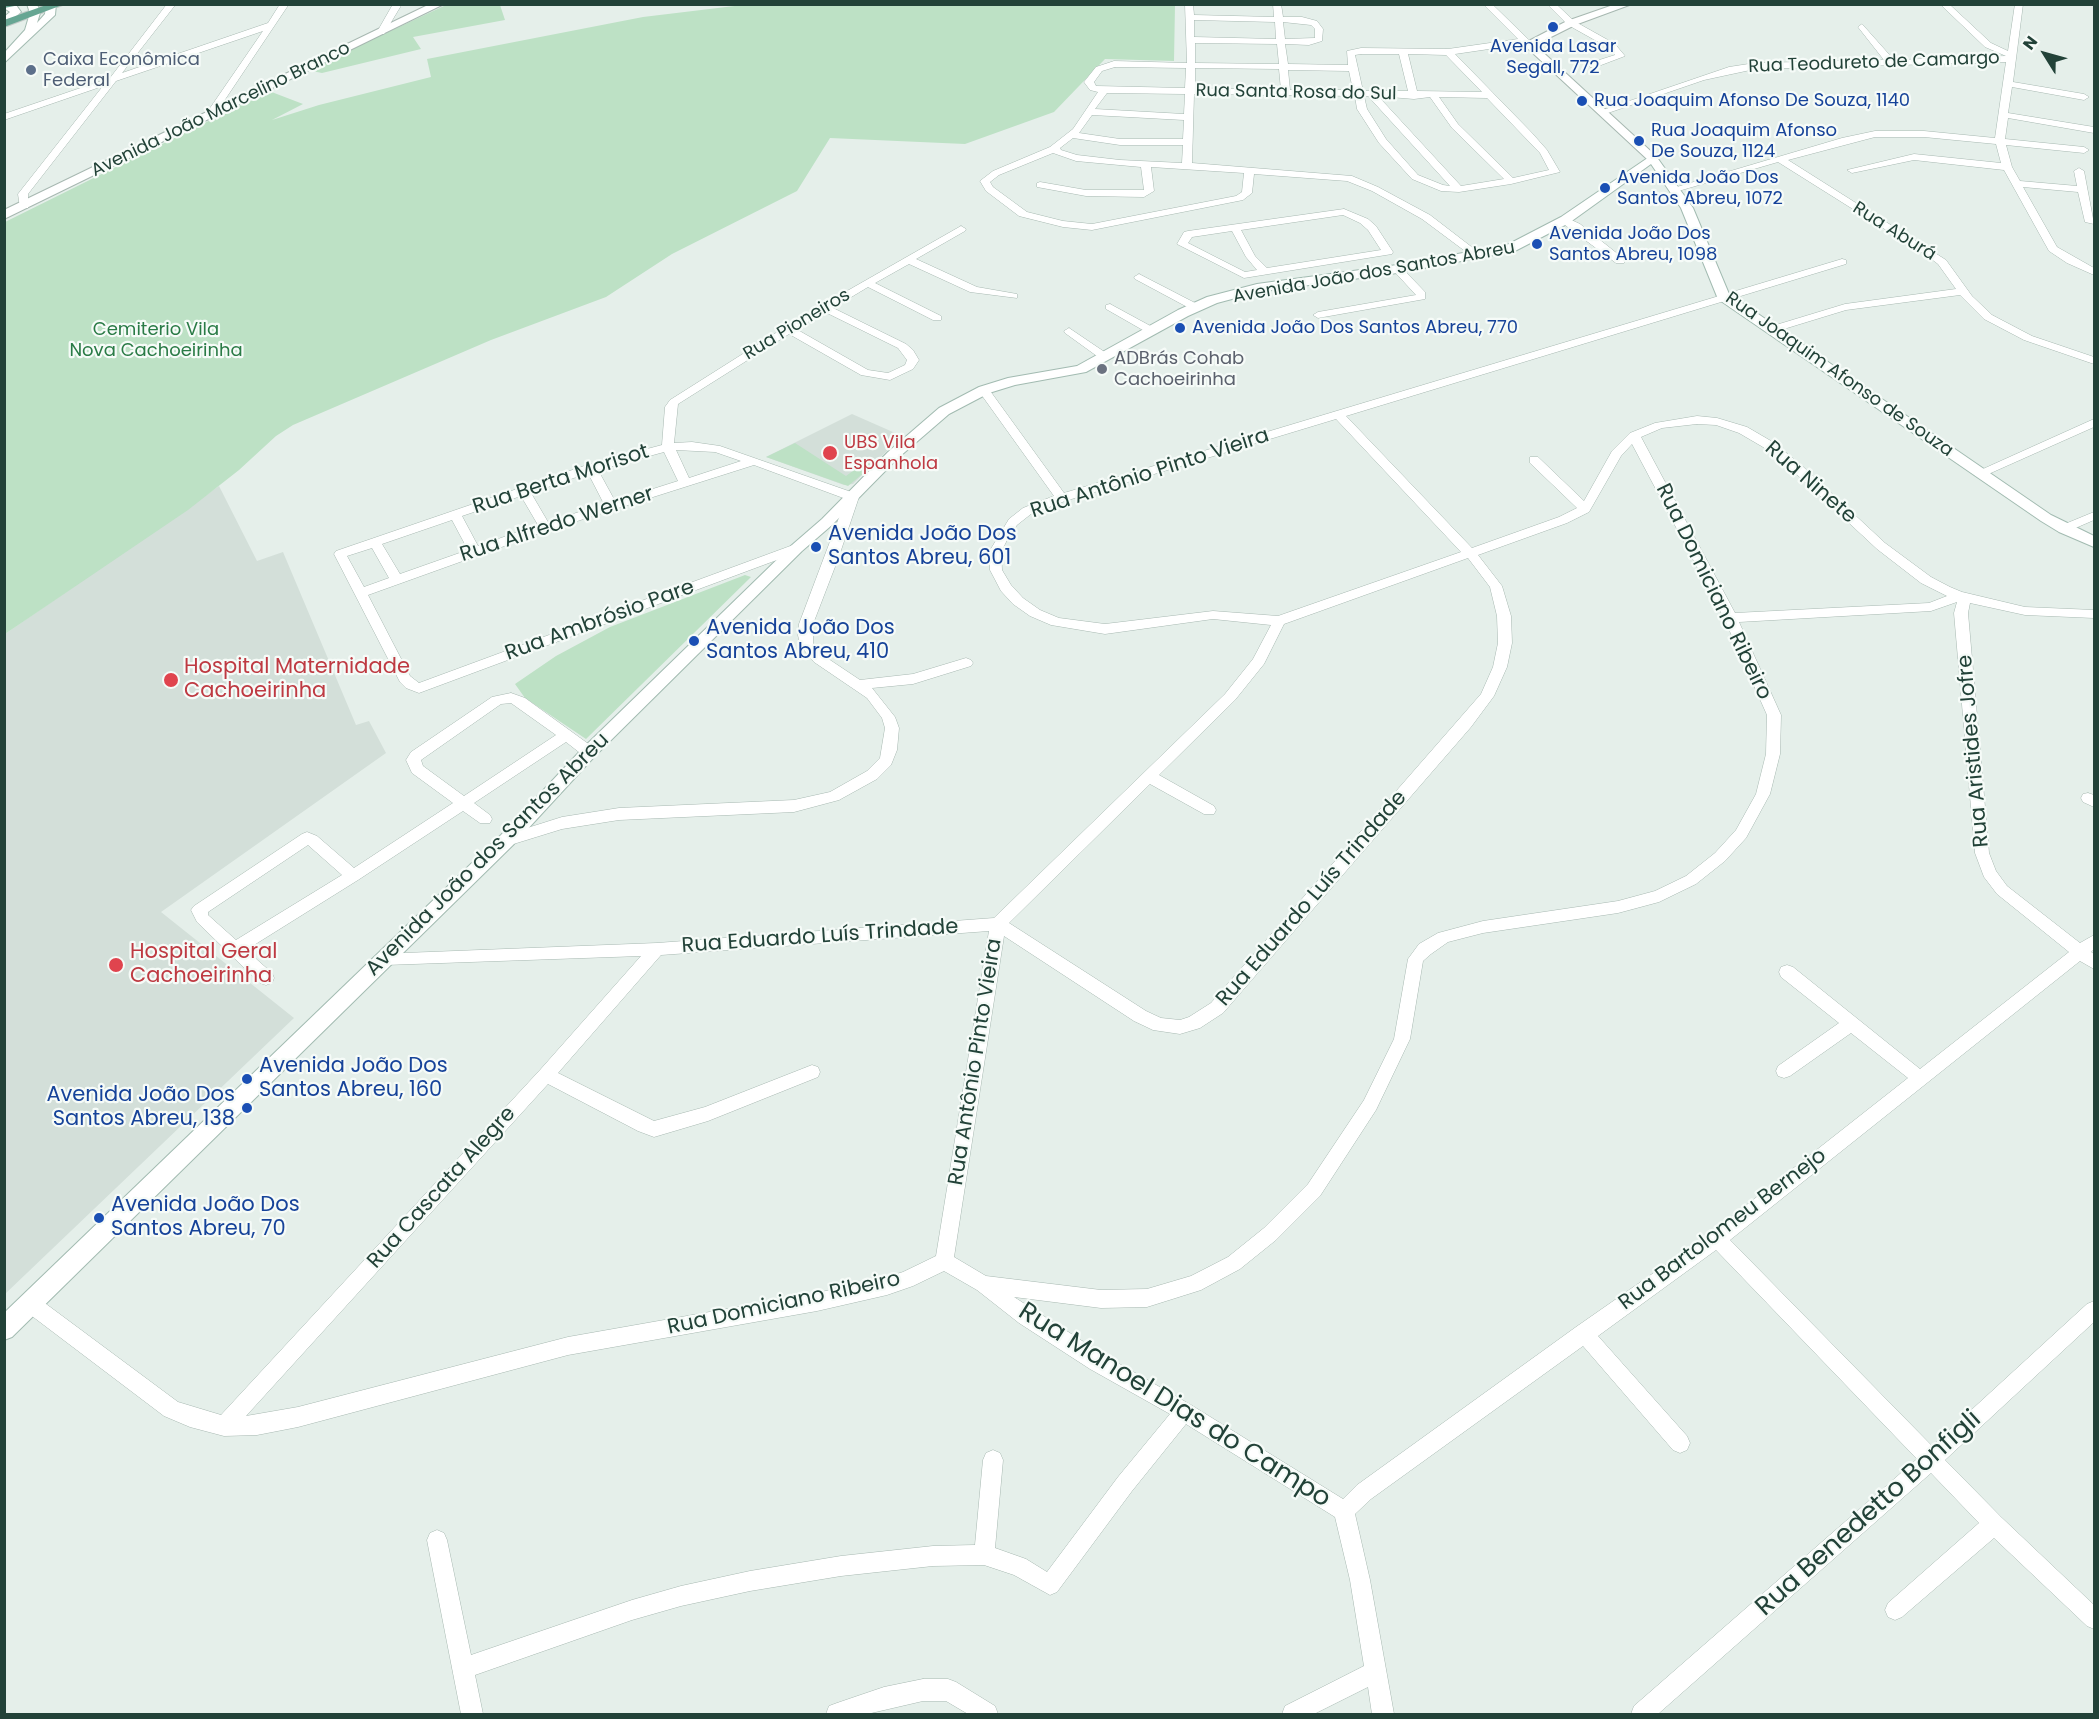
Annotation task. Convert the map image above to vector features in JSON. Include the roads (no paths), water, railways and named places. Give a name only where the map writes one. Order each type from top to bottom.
[{"type":"main road","points":[[4,5],[20,4]]},
{"type":"main road","name":"Avenida João Marcelino Branco","points":[[4,215],[439,4]]},
{"type":"main road","points":[[1527,42],[1571,23],[1627,4]]},
{"type":"main road","points":[[4,5],[12,7],[16,12],[4,24]]},
{"type":"main road","points":[[4,24],[33,9],[54,5]]},
{"type":"main road","points":[[4,60],[30,31],[41,25],[50,15],[54,5]]},
{"type":"main road","points":[[30,31],[33,9]]},
{"type":"main road","points":[[4,24],[24,25],[30,31]]},
{"type":"main road","name":"Rua Joaquim Afonso de Souza","points":[[1527,42],[1655,161],[1687,208],[1723,296],[2064,529],[2094,542]]},
{"type":"main road","name":"Avenida João dos Santos Abreu","points":[[4,1329],[507,840],[589,752],[797,548],[853,497],[893,455],[944,411],[968,397],[1013,381],[1081,369],[1195,307],[1241,291],[1398,271],[1512,251],[1567,221],[1655,161]]},
{"type":"main road","name":"Avenida João dos Santos Abreu","points":[[1398,271],[1521,244],[1567,221]]},
{"type":"main road","name":"Avenida João dos Santos Abreu","points":[[983,392],[1082,373],[1186,316],[1218,303],[1243,295],[1321,281]]},
{"type":"street","points":[[24,206],[23,194],[172,4]]},
{"type":"street","points":[[211,114],[285,4]]},
{"type":"street","points":[[381,32],[398,4]]},
{"type":"street","points":[[1187,166],[1191,63],[1189,4]]},
{"type":"street","points":[[1277,4],[1286,92]]},
{"type":"street","points":[[1551,4],[1571,23],[1612,46],[1621,56],[1593,65]]},
{"type":"street","points":[[1944,4],[1988,45],[2011,57]]},
{"type":"street","points":[[2019,4],[2000,140],[2007,167],[2054,249],[2070,261],[2094,272]]},
{"type":"street","points":[[1476,6],[1489,8]]},
{"type":"street","name":"Rua Joaquim Afonso de Souza","points":[[1489,8],[1527,42]]},
{"type":"street","points":[[1189,17],[1306,21],[1314,23],[1319,29],[1319,39],[1316,41],[1190,40]]},
{"type":"street","points":[[4,117],[271,26]]},
{"type":"street","points":[[1862,27],[1891,62]]},
{"type":"street","points":[[1448,52],[1544,152],[1555,172],[1459,189],[1435,187],[1410,173],[1372,128],[1362,109],[1349,56],[1352,52],[1448,52],[1527,42]]},
{"type":"street","points":[[1403,52],[1414,96]]},
{"type":"street","name":"Rua Teodureto de Camargo","points":[[1602,112],[1729,70],[1784,64],[2011,57]]},
{"type":"street","points":[[1249,171],[1247,193],[1239,198],[1092,227],[1063,224],[1023,214],[989,189],[985,181],[996,173],[1055,149],[1057,145],[1072,135],[1104,90],[1093,88],[1089,82],[1099,69],[1106,65],[1191,63],[1352,68]]},
{"type":"street","points":[[2008,84],[2084,97]]},
{"type":"street","name":"Rua Santa Rosa do Sul","points":[[1104,90],[1414,96],[1489,95]]},
{"type":"street","points":[[1371,94],[1459,189]]},
{"type":"street","points":[[1434,96],[1455,126],[1511,181]]},
{"type":"street","points":[[1090,112],[1189,117]]},
{"type":"street","points":[[2005,115],[2094,130]]},
{"type":"street","points":[[1675,189],[1845,140],[1875,134],[1924,134],[2084,150]]},
{"type":"street","points":[[1072,135],[1120,142],[1188,142]]},
{"type":"street","points":[[1055,149],[1076,158],[1146,165],[1337,176],[1358,182],[1426,217],[1477,255]]},
{"type":"street","points":[[1852,170],[1914,157],[2007,167]]},
{"type":"street","name":"Rua Aburá","points":[[1780,159],[1942,262],[1963,291],[1988,317],[2018,333],[2094,361]]},
{"type":"street","points":[[1040,185],[1086,193],[1144,194],[1149,191],[1146,165]]},
{"type":"street","points":[[2079,171],[2090,222]]},
{"type":"street","points":[[2017,184],[2084,189]]},
{"type":"street","points":[[1344,212],[1364,221],[1389,250],[1387,254],[1311,266],[1244,275],[1182,244],[1188,234],[1344,212]]},
{"type":"street","points":[[1567,221],[1620,261]]},
{"type":"street","points":[[1234,228],[1251,257],[1264,272]]},
{"type":"street","name":"Rua Pioneiros","points":[[668,447],[671,407],[674,402],[825,308],[962,229]]},
{"type":"street","points":[[1231,270],[1251,257]]},
{"type":"street","points":[[907,259],[974,291],[1013,296]]},
{"type":"street","name":"Rua Antônio Pinto Vieira","points":[[944,1260],[998,924],[1150,777],[1247,679],[1273,636],[1279,621],[1213,615],[1094,628],[1056,622],[1035,613],[1018,601],[1006,588],[996,570],[995,552],[1012,522],[1027,511],[1061,498],[1723,296],[1842,262]]},
{"type":"street","points":[[1311,266],[1321,281]]},
{"type":"street","points":[[1318,315],[1421,297],[1421,294],[1398,271]]},
{"type":"street","points":[[1139,277],[1195,307]]},
{"type":"street","points":[[867,283],[937,318]]},
{"type":"street","points":[[1770,330],[1845,307],[1963,291]]},
{"type":"street","points":[[1110,307],[1152,330]]},
{"type":"street","points":[[789,330],[865,373],[890,377],[909,367],[913,360],[902,346],[825,308]]},
{"type":"street","points":[[1069,331],[1105,357]]},
{"type":"street","points":[[983,392],[1061,498]]},
{"type":"street","name":"Rua Eduardo Luís Trindade","points":[[385,958],[657,949],[998,924],[1140,1016],[1159,1025],[1180,1027],[1194,1023],[1217,1008],[1459,732],[1487,696],[1500,667],[1504,644],[1504,616],[1496,586],[1481,565],[1338,414]]},
{"type":"street","name":"Rua Ninete","points":[[1585,509],[1616,454],[1634,436],[1675,421],[1717,422],[1743,430],[1767,444],[1795,466],[1904,564],[1926,580],[1962,597],[2025,611],[2094,614]]},
{"type":"street","points":[[1980,473],[2094,423]]},
{"type":"street","name":"Rua Domiciano Ribeiro","points":[[31,1304],[171,1409],[190,1418],[224,1426],[257,1425],[298,1417],[568,1346],[817,1302],[870,1290],[907,1280],[944,1260],[983,1284],[1101,1299],[1147,1298],[1195,1284],[1234,1263],[1270,1234],[1314,1190],[1370,1105],[1402,1039],[1416,959],[1425,949],[1444,937],[1483,927],[1618,908],[1659,896],[1690,880],[1720,857],[1741,834],[1763,794],[1773,754],[1773,715],[1731,618],[1634,436]]},
{"type":"street","name":"Rua Berta Morisot","points":[[362,592],[340,554],[591,468],[668,447],[692,446],[716,449],[754,460],[853,497]]},
{"type":"street","points":[[668,447],[685,483]]},
{"type":"street","name":"Rua Alfredo Werner","points":[[362,592],[545,527],[754,460]]},
{"type":"street","points":[[1279,621],[1563,520],[1585,509],[1534,460]]},
{"type":"street","points":[[591,468],[612,505]]},
{"type":"street","points":[[524,490],[545,527]]},
{"type":"street","points":[[507,840],[562,823],[619,814],[794,806],[834,796],[872,775],[886,761],[890,750],[892,728],[888,717],[872,695],[819,658],[807,645],[806,635],[806,624],[853,497]]},
{"type":"street","points":[[455,514],[475,552]]},
{"type":"street","points":[[2064,529],[2094,516]]},
{"type":"street","points":[[375,542],[397,580]]},
{"type":"street","name":"Rua Ambrósio Pare","points":[[362,592],[405,679],[416,687],[426,686],[797,548]]},
{"type":"street","points":[[1731,618],[1931,607],[1962,597]]},
{"type":"street","name":"Rua Aristides Jofre","points":[[1962,597],[1961,613],[1982,853],[1989,873],[2002,891],[2090,953]]},
{"type":"street","points":[[860,685],[913,679],[966,663]]},
{"type":"street","points":[[485,819],[417,769],[413,760],[416,756],[503,698],[520,701],[589,752]]},
{"type":"street","points":[[234,949],[353,876],[565,736]]},
{"type":"street","points":[[1150,777],[1209,810]]},
{"type":"street","points":[[266,978],[202,918],[199,910],[307,838],[353,876]]},
{"type":"street","name":"Rua Cascata Alegre","points":[[224,1426],[546,1075],[657,949]]},
{"type":"street","name":"Rua Bartolomeu Bernejo","points":[[1344,1511],[1364,1492],[1582,1333],[1717,1239],[1921,1079],[2090,953]]},
{"type":"street","points":[[1787,972],[1921,1079]]},
{"type":"street","points":[[1784,1071],[1851,1024]]},
{"type":"street","points":[[546,1075],[654,1129],[708,1114],[812,1072]]},
{"type":"street","points":[[1717,1239],[1994,1524],[2094,1619]]},
{"type":"street","name":"Rua Manoel Dias do Campo","points":[[983,1284],[1026,1317],[1097,1362],[1184,1412],[1344,1511],[1360,1580],[1383,1714]]},
{"type":"street","name":"Rua Benedetto Bonfigli","points":[[1642,1714],[1931,1460],[2094,1310]]},
{"type":"street","points":[[1582,1333],[1680,1443]]},
{"type":"street","points":[[462,1669],[632,1610],[750,1581],[852,1564],[933,1556],[984,1555],[1019,1566],[1050,1585],[1125,1484],[1184,1412]]},
{"type":"street","points":[[984,1555],[993,1460]]},
{"type":"street","points":[[1895,1610],[1994,1524]]},
{"type":"street","points":[[437,1540],[472,1714]]},
{"type":"street","points":[[1293,1714],[1375,1672]]},
{"type":"street","points":[[837,1714],[884,1698],[923,1690],[948,1690],[987,1714]]},
{"type":"place","name":"Avenida Lasar Segall, 772","points":[[1553,27]]},
{"type":"place","name":"Caixa Econômica Federal","points":[[31,70]]},
{"type":"place","name":"Rua Joaquim Afonso De Souza, 1140","points":[[1582,101]]},
{"type":"place","name":"Rua Joaquim Afonso De Souza, 1124","points":[[1639,141]]},
{"type":"place","name":"Avenida João Dos Santos Abreu, 1072","points":[[1605,188]]},
{"type":"place","name":"Avenida João Dos Santos Abreu, 1098","points":[[1537,244]]},
{"type":"place","name":"Avenida João Dos Santos Abreu, 770","points":[[1180,328]]},
{"type":"place","name":"ADBrás Cohab Cachoeirinha","points":[[1102,369]]},
{"type":"place","name":"UBS Vila Espanhola","points":[[830,453]]},
{"type":"place","name":"Avenida João Dos Santos Abreu, 601","points":[[816,547]]},
{"type":"place","name":"Avenida João Dos Santos Abreu, 410","points":[[694,641]]},
{"type":"place","name":"Hospital Maternidade Cachoeirinha","points":[[171,680]]},
{"type":"place","name":"Hospital Geral Cachoeirinha","points":[[116,965]]},
{"type":"place","name":"Avenida João Dos Santos Abreu, 160","points":[[247,1079]]},
{"type":"place","name":"Avenida João Dos Santos Abreu, 138","points":[[247,1108]]},
{"type":"place","name":"Avenida João Dos Santos Abreu, 70","points":[[99,1218]]},
{"type":"park label","name":"Cemiterio Vila Nova Cachoeirinha","points":[[156,340]]}]
